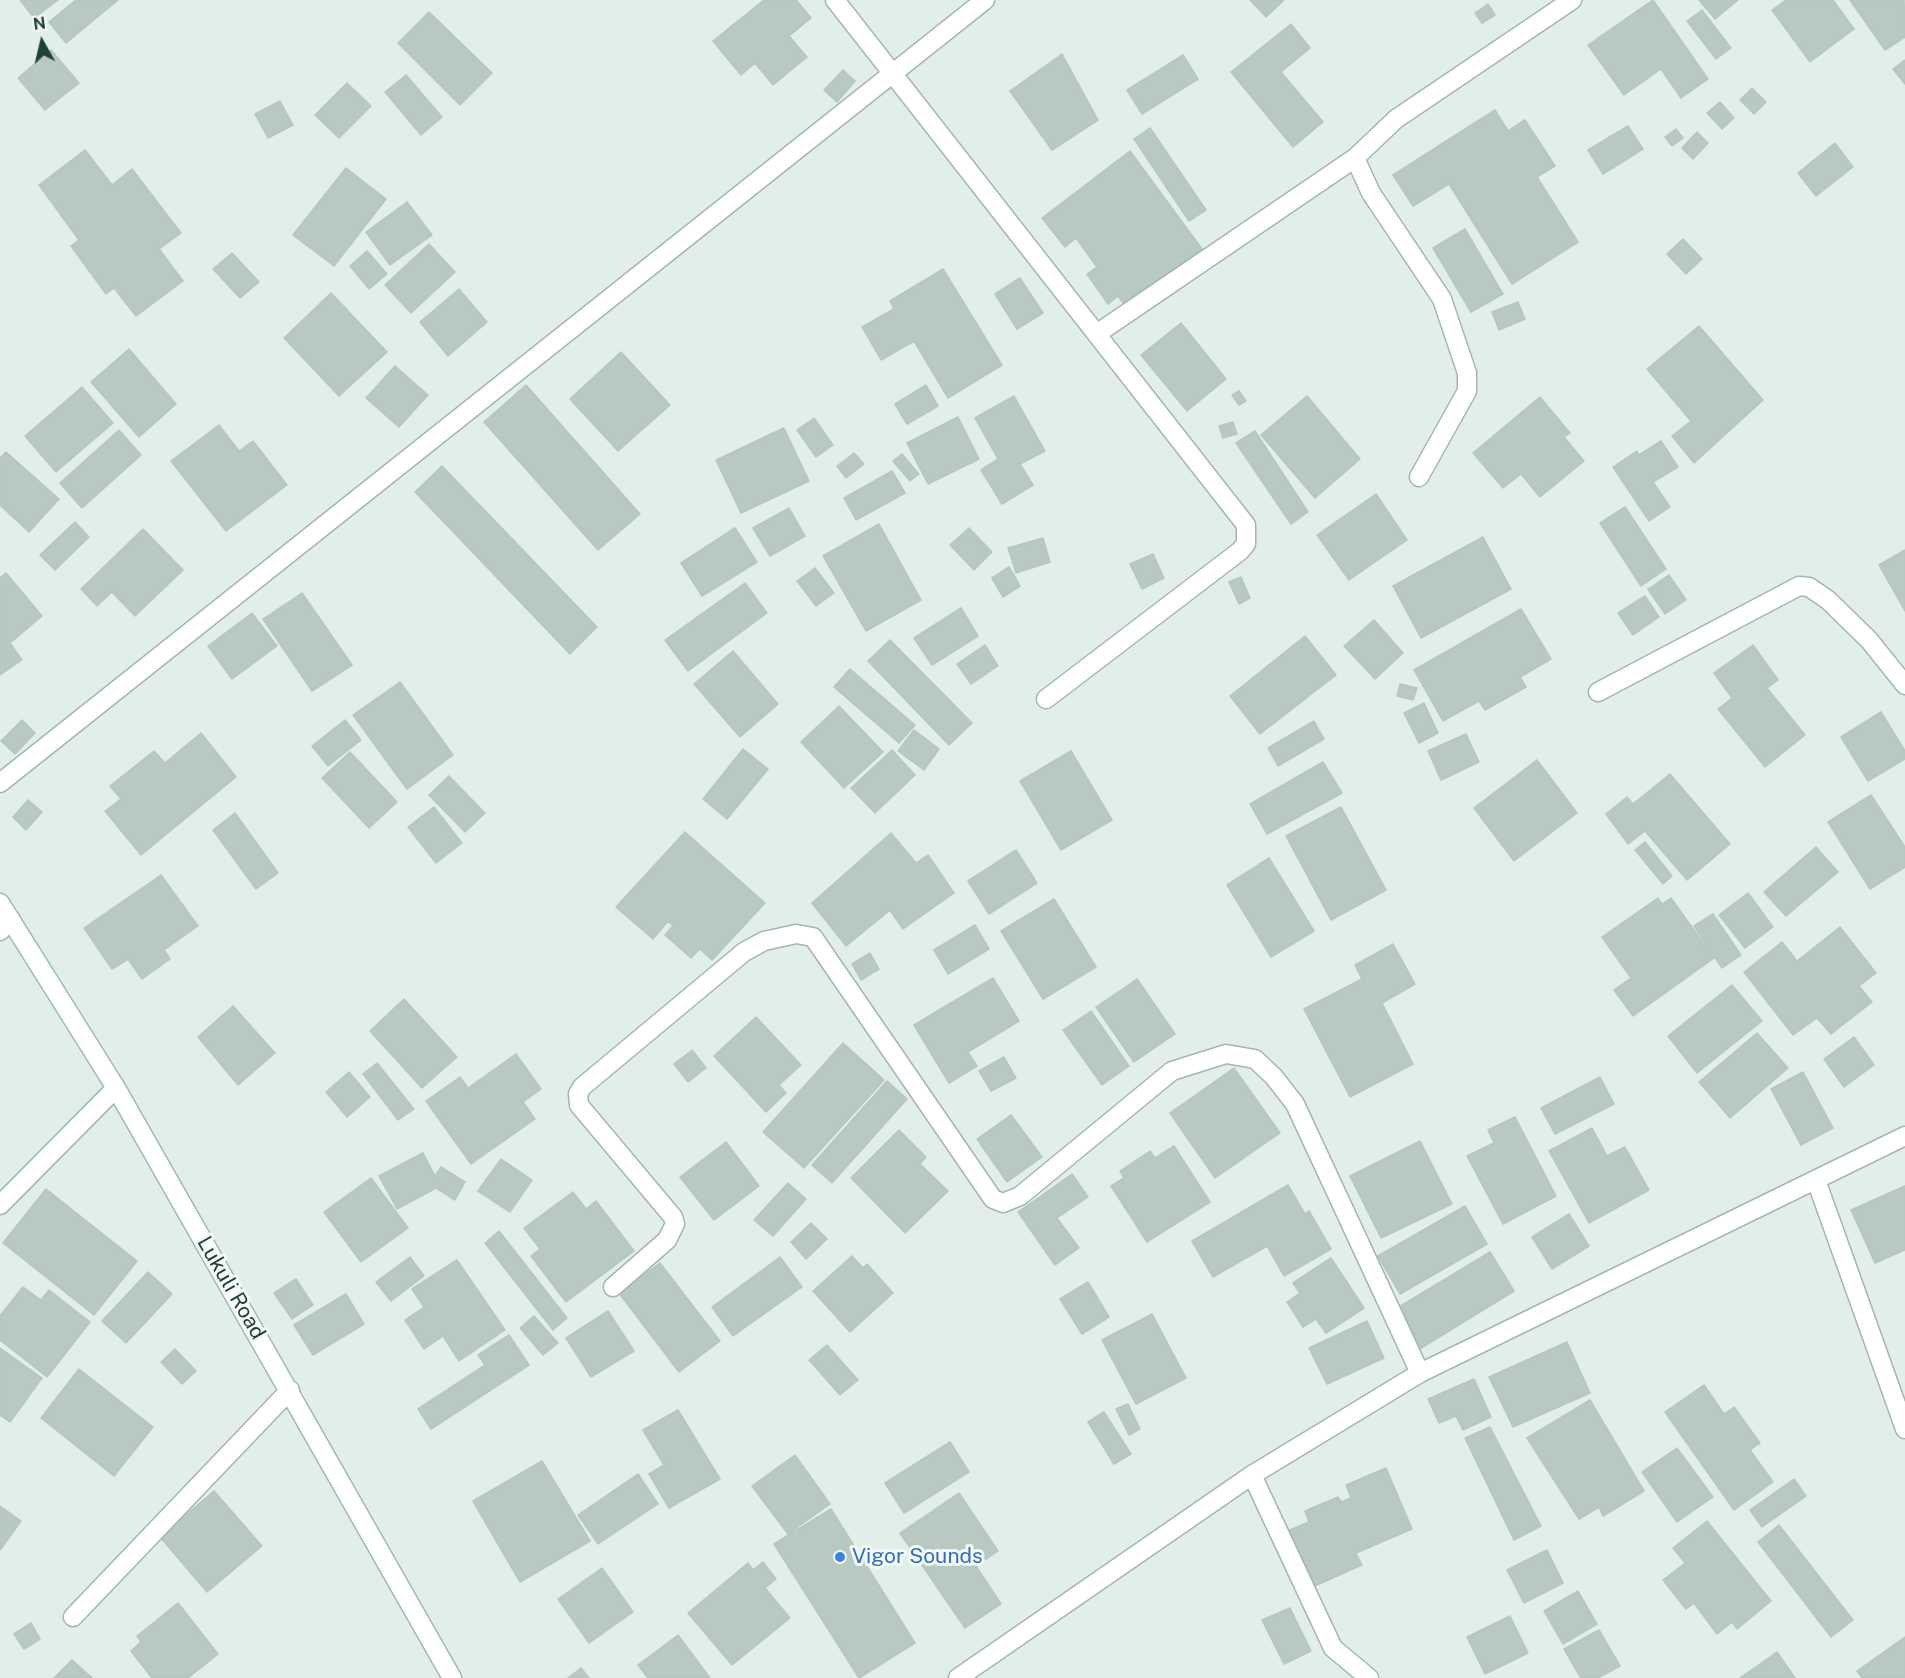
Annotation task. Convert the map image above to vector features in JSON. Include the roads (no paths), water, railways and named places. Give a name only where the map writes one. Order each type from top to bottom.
[{"type":"street","points":[[835,0],[1098,333],[1246,525],[1246,544],[1240,551],[1046,699]]},
{"type":"street","points":[[0,783],[985,0]]},
{"type":"street","points":[[1098,333],[1354,158],[1396,119],[1572,0]]},
{"type":"street","points":[[1354,158],[1371,193],[1442,299],[1467,373],[1467,391],[1419,477]]},
{"type":"street","points":[[1598,692],[1799,586],[1815,591],[1828,600],[1869,640],[1905,685]]},
{"type":"street","name":"Lukuli Road","points":[[0,903],[5,926],[116,1088],[452,1678]]},
{"type":"street","points":[[613,1287],[667,1240],[675,1224],[673,1217],[579,1105],[578,1094],[582,1087],[744,952],[764,941],[796,933],[813,937],[993,1199],[1003,1203],[1020,1196],[1172,1071],[1226,1054],[1255,1059],[1274,1077],[1295,1104],[1420,1373]]},
{"type":"street","points":[[0,1205],[116,1088]]},
{"type":"street","points":[[958,1678],[1252,1475],[1420,1373],[1905,1136]]},
{"type":"street","points":[[1816,1180],[1905,1429]]},
{"type":"street","points":[[73,1617],[290,1390]]},
{"type":"street","points":[[1252,1475],[1333,1648],[1369,1678]]},
{"type":"place","name":"Vigor Sounds","points":[[840,1557]]}]
